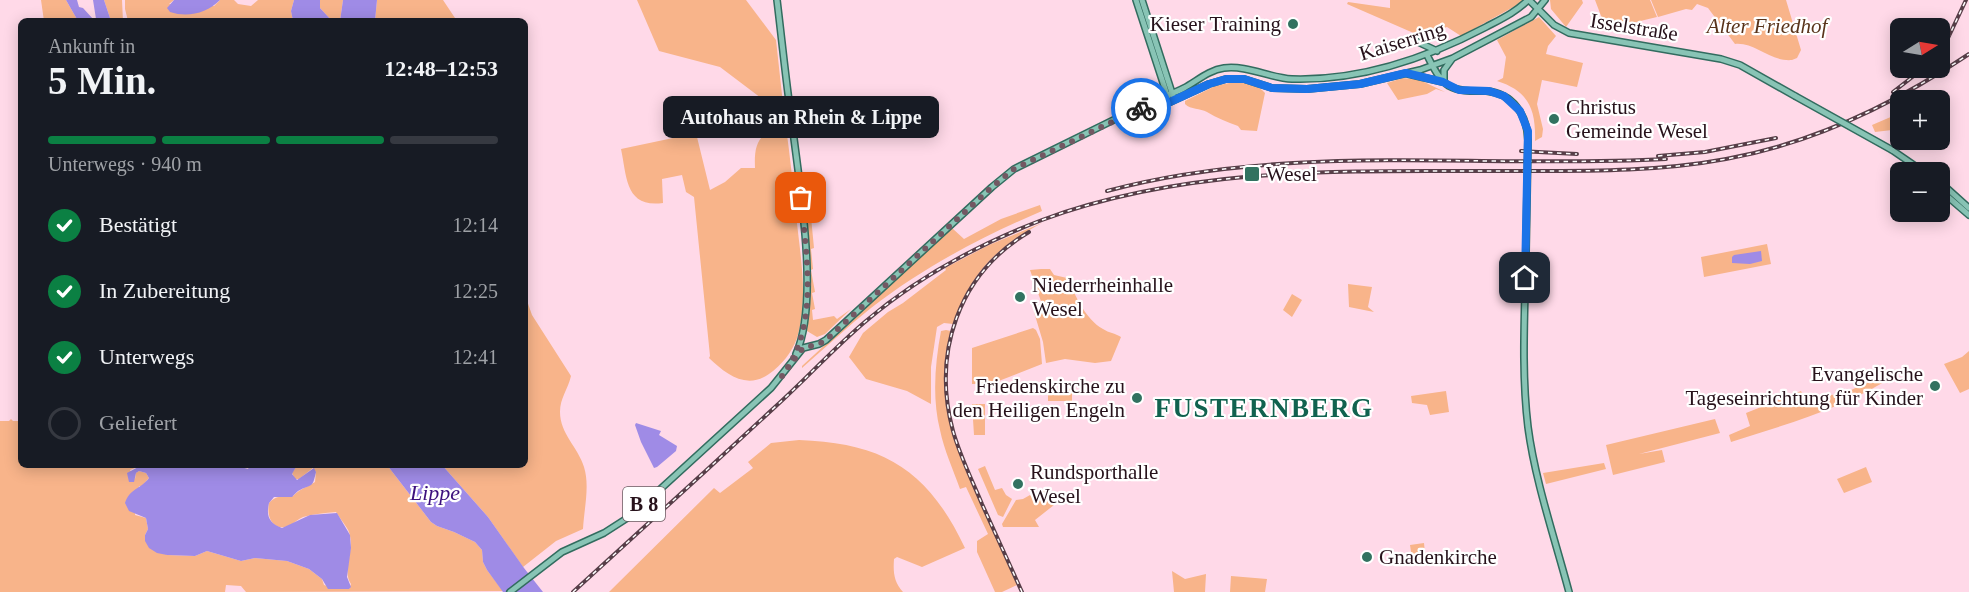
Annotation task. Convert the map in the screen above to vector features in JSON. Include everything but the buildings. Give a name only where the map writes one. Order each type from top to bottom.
[{"type":"main road","name":"B 8","points":[[510,592],[562,552],[603,533],[626,519],[740,416],[782,376],[790,365],[802,338],[807,301],[805,237],[777,0]]},
{"type":"main road","points":[[782,376],[803,348],[826,340],[1014,169],[1142,107],[1171,98],[1139,0]]},
{"type":"main road","name":"Isselstraße","points":[[1528,0],[1554,26],[1569,33],[1721,58],[1740,65],[1892,150],[1909,162]]},
{"type":"main road","name":"Kaiserring","points":[[1171,98],[1220,69],[1236,68],[1275,77],[1306,78],[1358,73],[1427,55],[1516,10],[1528,0]]},
{"type":"main road","points":[[1539,10],[1545,0]]},
{"type":"main road","name":"Kaiserring","points":[[1171,98],[1226,79],[1244,79],[1272,88],[1327,88],[1360,84],[1406,73],[1453,58],[1531,17],[1539,10]]},
{"type":"main road","points":[[1418,42],[1437,51]]},
{"type":"main road","points":[[1427,55],[1443,82]]},
{"type":"main road","points":[[1443,82],[1444,70],[1453,58]]},
{"type":"main road","points":[[1406,73],[1443,82],[1459,90],[1489,91],[1509,99],[1524,116],[1528,140],[1524,360],[1528,424],[1533,457],[1569,592]]},
{"type":"main road","points":[[1272,88],[1275,77]]},
{"type":"main road","points":[[1950,191],[1969,208]]},
{"type":"main road","points":[[1950,199],[1969,215]]},
{"type":"main road","points":[[802,338],[817,344]]},
{"type":"green space","points":[[41,0],[66,0],[76,18],[44,18]]},
{"type":"green space","points":[[104,0],[122,0],[123,18],[110,18]]},
{"type":"green space","points":[[125,0],[174,0],[169,4],[214,6],[220,0],[234,0],[238,4],[251,6],[258,0],[294,0],[291,11],[292,18],[127,18]]},
{"type":"green space","points":[[320,0],[343,0],[340,18],[329,18],[320,8]]},
{"type":"green space","points":[[377,0],[443,0],[455,18],[375,18]]},
{"type":"green space","points":[[637,0],[746,0],[776,40],[784,113],[782,114],[720,67],[659,51]]},
{"type":"green space","points":[[1390,0],[1523,0],[1461,36],[1447,27],[1434,31],[1425,38],[1347,4],[1348,2],[1390,8]]},
{"type":"green space","points":[[1550,0],[1582,0],[1583,3],[1566,27],[1551,9]]},
{"type":"green space","points":[[1595,0],[1650,0],[1657,17],[1606,29]]},
{"type":"green space","name":"Alter Friedhof","points":[[1651,0],[1786,0],[1801,50],[1797,58],[1784,60],[1749,46],[1735,44],[1708,8],[1697,4],[1692,10],[1686,9],[1658,17]]},
{"type":"green space","points":[[1539,17],[1556,36],[1548,46],[1546,54],[1583,63],[1577,87],[1542,80],[1537,104],[1543,129],[1542,137],[1535,141],[1534,120],[1528,103],[1517,90],[1497,81],[1503,78],[1506,57],[1497,40]]},
{"type":"green space","points":[[1403,78],[1420,80],[1445,92],[1436,89],[1427,94],[1398,100],[1387,83]]},
{"type":"green space","points":[[1234,82],[1251,84],[1265,93],[1257,131],[1241,130],[1238,126],[1185,104],[1185,101],[1215,86]]},
{"type":"green space","points":[[1890,117],[1890,130],[1875,132],[1872,125]]},
{"type":"green space","points":[[786,127],[801,261],[803,292],[801,323],[792,348],[778,367],[761,379],[744,380],[722,370],[709,358],[694,197],[686,192],[682,175],[662,179],[663,203],[641,201],[630,188],[621,149],[692,134],[697,137],[710,190],[725,182],[741,168],[755,168],[755,152],[759,141],[768,132]]},
{"type":"green space","points":[[1040,205],[1042,211],[954,254],[891,293],[862,315],[802,368],[952,228],[964,239],[1001,219]]},
{"type":"green space","points":[[811,217],[814,248],[811,249],[813,269],[811,270],[815,292],[812,293],[815,309],[812,310],[813,320],[834,316],[837,319],[851,309],[825,334],[817,337],[807,331],[808,224]]},
{"type":"green space","points":[[1042,223],[1025,232],[998,252],[968,290],[953,324],[944,323],[937,327],[931,367],[931,404],[907,391],[866,379],[849,357],[863,333],[946,270],[945,268],[989,245]]},
{"type":"green space","points":[[1767,244],[1771,264],[1704,277],[1701,257]]},
{"type":"green space","points":[[1050,269],[1054,275],[1067,278],[1082,306],[1097,325],[1121,337],[1111,361],[1095,363],[1065,359],[1046,363],[1043,342],[1034,312],[1043,307],[1030,270]]},
{"type":"green space","points":[[1348,284],[1372,287],[1368,307],[1374,312],[1349,307]]},
{"type":"green space","points":[[1292,294],[1302,300],[1292,317],[1283,310]]},
{"type":"green space","points":[[528,304],[532,315],[571,376],[561,402],[560,412],[563,427],[578,453],[586,474],[587,490],[583,529],[556,541],[523,567],[488,517],[445,468],[528,468]]},
{"type":"green space","points":[[1033,328],[1040,339],[1042,364],[991,384],[972,384],[972,348]]},
{"type":"green space","points":[[941,331],[951,331],[945,360],[945,389],[957,447],[1017,585],[1002,592],[995,592],[977,552],[977,541],[988,534],[966,487],[960,489],[946,452],[937,418],[935,393],[937,355]]},
{"type":"green space","points":[[1969,351],[1969,389],[1960,393],[1944,364],[1962,357]]},
{"type":"green space","points":[[1896,372],[1897,374],[1878,386],[1838,405],[1731,442],[1729,435],[1750,426],[1746,413],[1801,391],[1804,397],[1843,394],[1878,377],[1886,378]]},
{"type":"green space","points":[[1048,389],[1072,389],[1072,401],[1048,401]]},
{"type":"green space","points":[[1446,391],[1449,412],[1430,415],[1427,405],[1412,403],[1411,396]]},
{"type":"green space","points":[[972,404],[985,404],[985,435],[974,435]]},
{"type":"green space","points":[[11,419],[18,421],[18,468],[135,468],[130,470],[135,479],[139,471],[146,473],[149,478],[142,486],[139,486],[135,515],[146,518],[148,529],[145,535],[167,555],[195,556],[207,551],[241,561],[255,558],[287,561],[309,569],[322,579],[324,585],[334,588],[349,589],[351,584],[348,573],[350,536],[336,512],[303,517],[291,525],[280,527],[272,523],[270,519],[269,503],[277,497],[293,496],[315,482],[316,472],[313,468],[389,468],[431,522],[475,542],[482,550],[483,562],[487,570],[503,591],[246,592],[241,586],[226,585],[225,592],[0,592],[0,421]]},
{"type":"green space","points":[[1715,419],[1720,433],[1639,454],[1662,450],[1665,462],[1613,475],[1606,445]]},
{"type":"green space","points":[[799,440],[856,447],[900,466],[919,480],[935,499],[951,521],[965,548],[922,567],[897,557],[894,559],[895,577],[903,592],[609,592],[714,488],[720,493],[753,468],[748,462],[771,443]]},
{"type":"green space","points":[[1604,463],[1606,469],[1546,484],[1543,473]]},
{"type":"green space","points":[[985,466],[995,490],[1002,488],[1012,499],[1003,517],[998,515],[978,469]]},
{"type":"green space","points":[[1866,467],[1872,482],[1844,493],[1837,479]]},
{"type":"green space","points":[[295,468],[313,468],[299,479],[295,479],[292,473]]},
{"type":"green space","points":[[1044,489],[1052,496],[1054,505],[1035,520],[1039,527],[1003,527],[1002,524],[1016,500],[1030,495],[1035,500]]},
{"type":"green space","points":[[1424,543],[1426,564],[1410,565],[1409,559],[1412,558],[1410,545]]},
{"type":"green space","points":[[1172,571],[1185,579],[1206,574],[1205,592],[1174,592]]},
{"type":"green space","points":[[1231,576],[1267,579],[1265,592],[1230,592]]},
{"type":"water","points":[[66,0],[77,0],[79,7],[83,8],[92,18],[76,18]]},
{"type":"water","points":[[93,0],[104,0],[110,18],[96,18]]},
{"type":"water","points":[[174,0],[220,0],[197,13],[177,14],[170,12],[167,8]]},
{"type":"water","points":[[294,0],[320,0],[320,8],[329,18],[292,18],[291,11]]},
{"type":"water","points":[[343,0],[377,0],[375,18],[340,18]]},
{"type":"water","points":[[1761,251],[1762,261],[1750,264],[1732,263],[1734,255]]},
{"type":"water","points":[[636,423],[661,431],[659,435],[677,446],[676,451],[654,468],[641,442]]},
{"type":"water","points":[[136,468],[295,468],[292,474],[297,480],[314,468],[316,472],[311,485],[292,497],[274,497],[269,503],[268,515],[274,524],[282,528],[310,515],[337,513],[350,535],[351,548],[347,577],[351,587],[349,589],[328,589],[322,579],[309,569],[287,561],[255,558],[241,561],[207,551],[195,556],[157,553],[149,548],[145,541],[148,529],[146,518],[129,511],[125,503],[130,494],[149,478],[146,473],[139,471],[136,473],[134,482],[129,482],[127,473]]},
{"type":"water","name":"Lippe","points":[[389,468],[445,468],[488,517],[543,592],[503,592],[487,570],[483,562],[482,550],[475,542],[431,522]]},
{"type":"railway","points":[[1950,34],[1966,0]]},
{"type":"railway","points":[[573,592],[854,331],[928,276],[1018,229],[1101,201],[1162,188],[1222,179],[1346,172],[1629,170],[1726,159],[1791,143],[1853,119],[1913,89],[1969,54]]},
{"type":"railway","points":[[1896,90],[1911,78]]},
{"type":"railway","points":[[1658,156],[1705,152],[1776,138]]},
{"type":"railway","points":[[1521,151],[1577,154]]},
{"type":"railway","points":[[1107,191],[1176,176],[1245,167],[1315,162],[1666,159]]},
{"type":"railway","points":[[1022,592],[956,440],[947,402],[946,373],[949,345],[968,293],[984,270],[1004,249],[1029,232]]},
{"type":"way so far","points":[[801,198],[805,237],[807,301],[805,323],[800,346],[782,376],[803,348],[826,340],[1014,169],[1141,108]]},
{"type":"place","name":"Kieser Training","points":[[1293,24]]},
{"type":"place","name":"Christus Gemeinde Wesel","points":[[1554,119]]},
{"type":"place","name":"Wesel","points":[[1252,174]]},
{"type":"place","name":"Autohaus an Rhein & Lippe","points":[[801,198]]},
{"type":"place","name":"Niederrheinhalle Wesel","points":[[1020,297]]},
{"type":"place","name":"Evangelische Tageseinrichtung für Kinder","points":[[1935,386]]},
{"type":"place","name":"Friedenskirche zu den Heiligen Engeln","points":[[1137,398]]},
{"type":"place","name":"Rundsporthalle Wesel","points":[[1018,484]]},
{"type":"place","name":"Gnadenkirche","points":[[1367,557]]},
{"type":"district","name":"FUSTERNBERG","points":[[1264,408]]},
{"type":"route","points":[[1141,108],[1170,102],[1215,81],[1235,78],[1272,88],[1307,89],[1360,84],[1406,73],[1443,82],[1459,90],[1489,91],[1504,96],[1517,106],[1524,116],[1528,131],[1525,278]]}]
